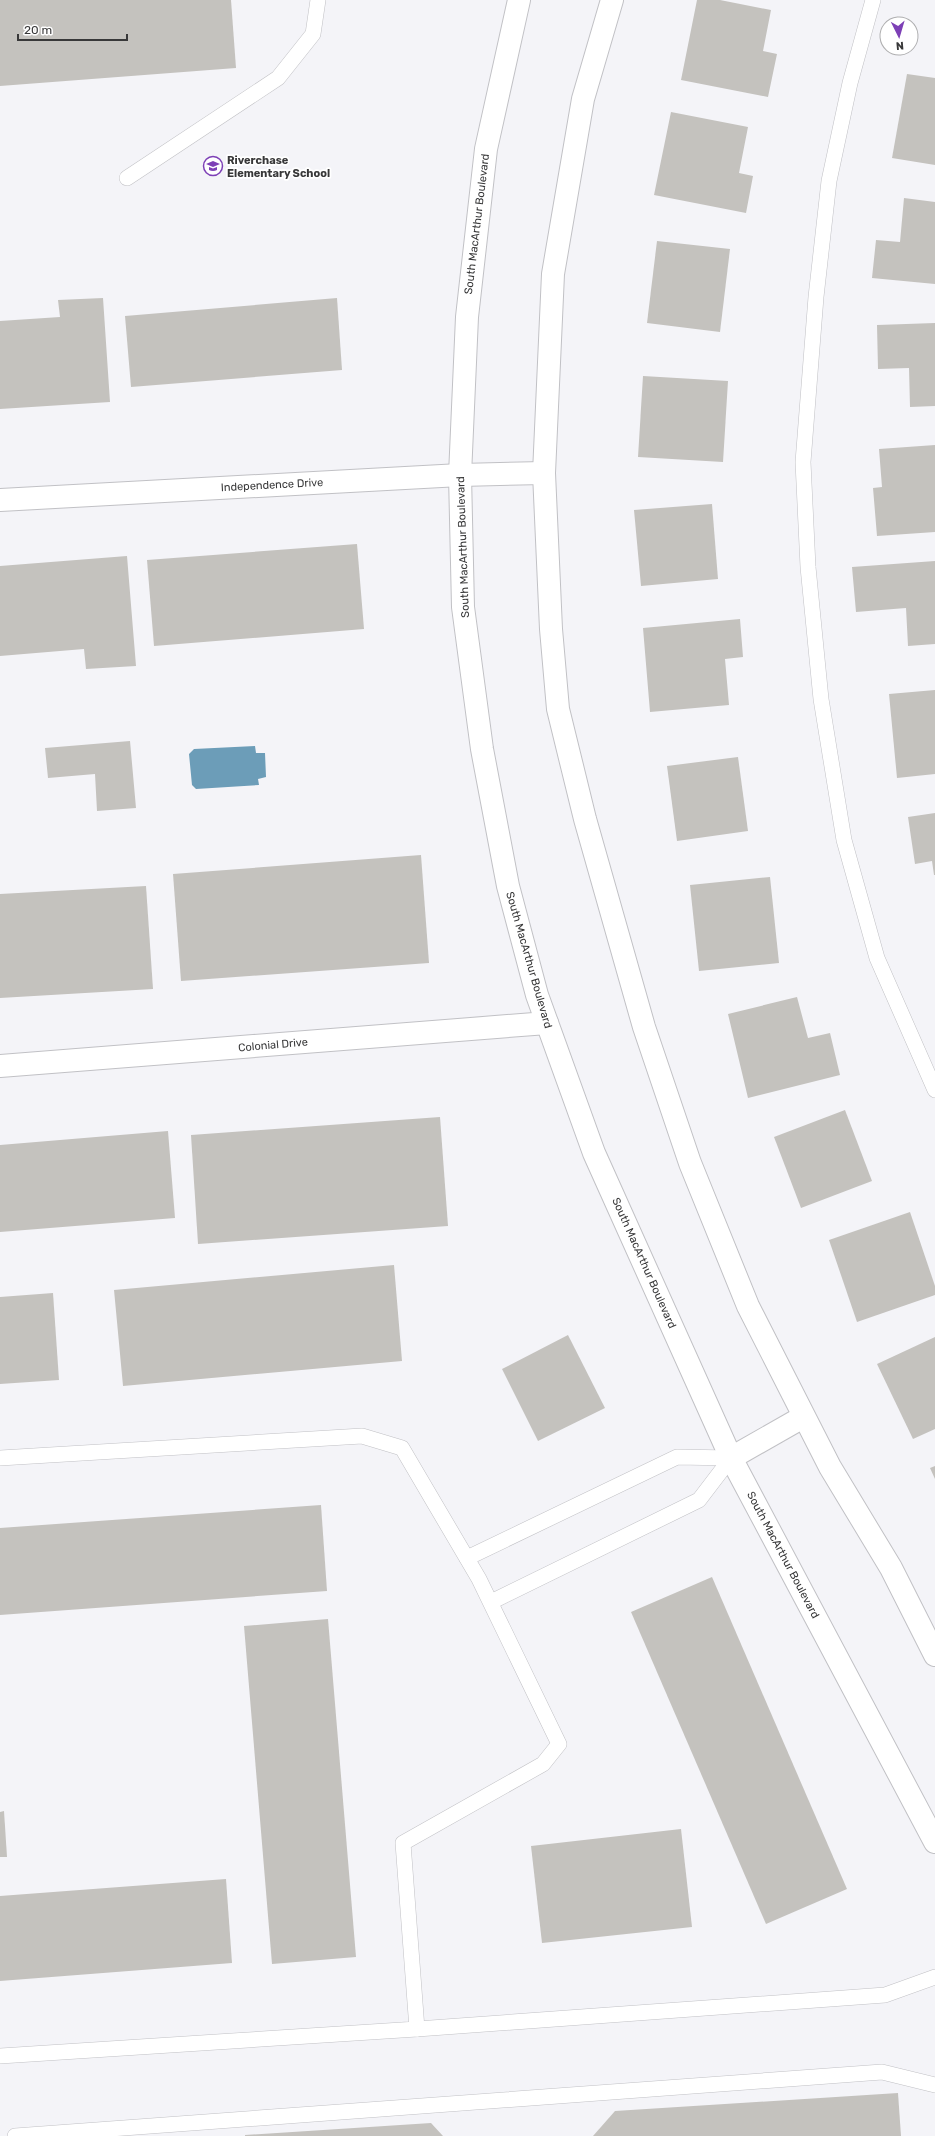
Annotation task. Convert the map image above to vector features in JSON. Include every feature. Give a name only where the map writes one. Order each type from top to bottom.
[{"type":"main road","name":"South MacArthur Boulevard","points":[[520,0],[486,149],[467,317],[460,475],[463,607],[482,749],[508,886],[537,995],[594,1153],[731,1458],[935,1842]]},
{"type":"main road","points":[[612,0],[583,99],[553,274],[544,473],[551,629],[558,709],[585,819],[644,1026],[690,1163],[748,1306],[803,1417],[830,1467],[891,1568],[935,1656]]},
{"type":"main road","name":"Independence Drive","points":[[0,500],[460,475],[544,473]]},
{"type":"main road","name":"Colonial Drive","points":[[0,1066],[547,1023]]},
{"type":"main road","points":[[731,1458],[803,1417]]},
{"type":"lane","points":[[127,178],[278,78],[314,34],[318,0]]},
{"type":"lane","points":[[873,0],[850,83],[828,189],[816,296],[803,462],[808,567],[821,699],[844,840],[877,958],[935,1090]]},
{"type":"lane","points":[[0,1458],[362,1436],[402,1448],[467,1558],[491,1602],[559,1744],[543,1764],[403,1843],[417,2029]]},
{"type":"lane","points":[[467,1558],[677,1457],[731,1458]]},
{"type":"lane","points":[[491,1602],[699,1500],[731,1458]]},
{"type":"lane","points":[[0,2056],[417,2029],[885,1995],[935,1977]]},
{"type":"lane","points":[[15,2136],[882,2072],[935,2085]]},
{"type":"water","points":[[255,746],[256,753],[265,753],[266,777],[258,779],[259,785],[196,789],[192,785],[189,754],[194,749]]},
{"type":"building","points":[[0,0],[231,0],[236,68],[0,86]]},
{"type":"building","points":[[697,0],[720,0],[771,10],[763,51],[777,54],[768,97],[681,80]]},
{"type":"building","points":[[907,74],[935,78],[935,165],[892,158]]},
{"type":"building","points":[[671,112],[748,127],[739,173],[753,176],[746,213],[654,195]]},
{"type":"building","points":[[904,198],[935,202],[935,284],[872,278],[876,240],[900,242]]},
{"type":"building","points":[[657,241],[730,249],[720,332],[647,323]]},
{"type":"building","points":[[103,298],[110,402],[0,409],[0,321],[60,317],[58,300]]},
{"type":"building","points":[[337,298],[342,370],[131,387],[125,316]]},
{"type":"building","points":[[935,323],[935,406],[910,407],[909,368],[878,369],[877,325]]},
{"type":"building","points":[[643,376],[728,381],[723,462],[638,457]]},
{"type":"building","points":[[935,445],[935,532],[877,536],[873,488],[882,487],[879,449]]},
{"type":"building","points":[[712,504],[718,579],[641,586],[634,510]]},
{"type":"building","points":[[357,544],[364,629],[154,646],[147,560]]},
{"type":"building","points":[[127,556],[136,666],[86,669],[84,649],[0,656],[0,566]]},
{"type":"building","points":[[935,561],[935,644],[908,646],[906,608],[856,612],[852,567]]},
{"type":"building","points":[[740,619],[743,657],[725,659],[729,705],[650,712],[643,628]]},
{"type":"building","points":[[935,690],[935,774],[897,778],[889,694]]},
{"type":"building","points":[[130,741],[136,808],[97,811],[95,774],[48,778],[45,748]]},
{"type":"building","points":[[738,757],[748,831],[677,841],[667,766]]},
{"type":"building","points":[[935,813],[934,875],[932,861],[915,864],[908,817]]},
{"type":"building","points":[[421,855],[429,963],[181,981],[173,874]]},
{"type":"building","points":[[770,877],[779,963],[699,971],[690,885]]},
{"type":"building","points":[[146,886],[153,989],[0,998],[0,894]]},
{"type":"building","points":[[797,997],[808,1038],[830,1033],[840,1075],[748,1098],[728,1014]]},
{"type":"building","points":[[845,1110],[872,1181],[801,1208],[774,1137]]},
{"type":"building","points":[[440,1117],[448,1226],[198,1244],[191,1135]]},
{"type":"building","points":[[168,1131],[175,1218],[0,1232],[0,1145]]},
{"type":"building","points":[[910,1212],[935,1286],[935,1295],[857,1322],[829,1240]]},
{"type":"building","points":[[394,1265],[402,1361],[123,1386],[114,1290]]},
{"type":"building","points":[[53,1293],[59,1380],[0,1384],[0,1297]]},
{"type":"building","points":[[568,1335],[605,1408],[538,1441],[502,1369]]},
{"type":"building","points":[[935,1337],[935,1429],[913,1439],[877,1364]]},
{"type":"building","points":[[935,1466],[935,1479],[930,1468]]},
{"type":"building","points":[[321,1505],[327,1591],[0,1615],[0,1528]]},
{"type":"building","points":[[712,1577],[847,1889],[766,1924],[631,1612]]},
{"type":"building","points":[[328,1619],[356,1957],[272,1964],[244,1626]]},
{"type":"building","points":[[4,1811],[7,1857],[0,1857],[0,1812]]},
{"type":"building","points":[[681,1829],[692,1927],[542,1943],[531,1846]]},
{"type":"building","points":[[226,1879],[232,1963],[0,1981],[0,1896]]},
{"type":"building","points":[[898,2093],[901,2136],[593,2136],[615,2111]]},
{"type":"building","points":[[431,2123],[443,2136],[245,2136],[245,2135]]},
{"type":"place","name":"Riverchase Elementary School","points":[[213,166]]}]
